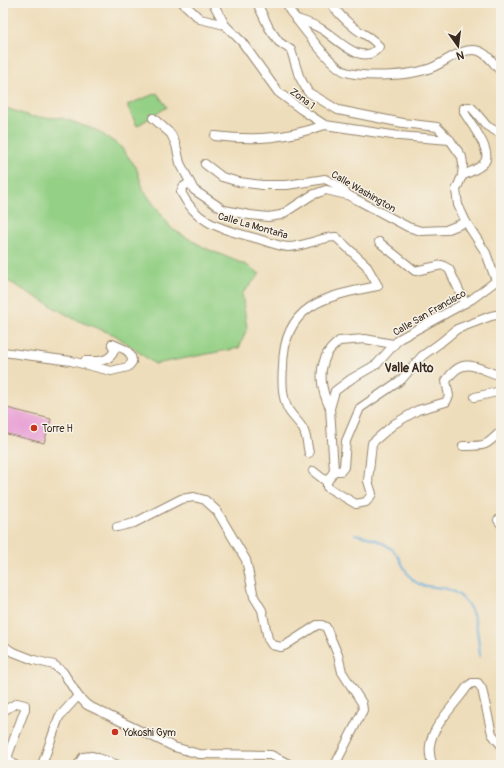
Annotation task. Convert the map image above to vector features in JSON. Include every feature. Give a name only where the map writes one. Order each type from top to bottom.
[{"type":"street","points":[[183,3],[200,19],[225,25]]},
{"type":"street","name":"Zona 1","points":[[213,3],[225,25],[247,48],[278,92],[325,125],[399,136],[450,140]]},
{"type":"street","points":[[258,3],[269,28],[280,42],[291,50],[299,76],[308,92],[338,110],[403,123],[437,127],[450,140],[462,157],[462,176],[456,190],[458,205],[466,222],[486,253],[499,283]]},
{"type":"street","points":[[287,3],[290,11],[332,63],[345,72],[370,75],[419,72],[471,50],[479,51],[486,56],[501,72]]},
{"type":"street","points":[[296,19],[322,29],[350,50],[366,54],[375,52],[379,47],[376,42],[355,28],[336,10],[331,3]]},
{"type":"street","points":[[462,176],[485,162],[488,156],[486,149],[464,112],[464,108],[470,106],[487,126],[501,134]]},
{"type":"street","points":[[153,118],[171,134],[176,145],[180,163],[189,183]]},
{"type":"street","points":[[215,136],[245,140],[275,137],[305,132],[325,125]]},
{"type":"street","name":"Calle Washington","points":[[205,164],[222,177],[262,185],[287,185],[325,179],[335,184],[348,195],[408,227],[421,231],[433,232],[446,230],[466,222]]},
{"type":"street","name":"Calle La Montaña","points":[[309,453],[303,428],[286,405],[282,376],[283,352],[291,326],[301,313],[313,304],[348,292],[378,286],[366,265],[336,237],[326,237],[306,245],[288,247],[215,227],[188,207],[181,192],[183,187],[189,183],[194,190],[224,210],[268,217],[281,215],[312,195],[326,190],[348,195]]},
{"type":"street","points":[[378,242],[415,271],[442,265],[449,269],[465,303]]},
{"type":"street","name":"Calle San Francisco","points":[[334,471],[330,408],[335,391],[350,379],[377,364],[393,344],[411,332],[499,283]]},
{"type":"street","points":[[501,314],[457,329],[422,356],[401,380],[360,408],[346,441],[344,468],[341,471],[334,471],[327,482],[327,487],[356,504],[366,502],[372,494],[368,481],[372,443],[394,424],[418,410],[446,402],[448,396],[446,381],[451,374],[462,367],[471,364],[501,376]]},
{"type":"street","points":[[330,408],[324,395],[321,377],[326,355],[339,341],[365,339],[393,344]]},
{"type":"street","points":[[3,352],[71,361],[111,371],[128,367],[132,359],[128,351],[112,344],[114,351],[107,359],[96,361],[71,361]]},
{"type":"street","points":[[475,397],[501,391]]},
{"type":"street","points":[[462,446],[483,446],[489,443],[501,431]]},
{"type":"street","points":[[313,471],[327,482]]},
{"type":"street","points":[[117,527],[134,523],[170,506],[181,499],[194,498],[205,500],[217,510],[242,551],[246,560],[254,597],[262,610],[268,639],[272,645],[280,647],[286,645],[317,625],[326,627],[338,655],[342,672],[362,703],[363,710],[335,765]]},
{"type":"street","points":[[3,645],[11,651],[28,658],[54,665],[67,676],[78,696],[87,705],[174,747],[199,754],[271,755],[291,765]]},
{"type":"street","points":[[433,765],[429,748],[436,728],[467,687],[472,683],[478,683],[482,689],[492,734],[501,745]]},
{"type":"street","points":[[42,765],[58,717],[78,696]]},
{"type":"street","points":[[3,711],[17,703],[24,705],[25,709],[8,755],[9,760],[15,765]]},
{"type":"street","points":[[78,765],[83,757],[92,756],[118,765]]},
{"type":"green space","points":[[157,93],[167,107],[137,126],[127,105]]},
{"type":"green space","points":[[3,107],[32,117],[62,118],[96,130],[120,146],[136,167],[144,191],[172,229],[205,248],[246,265],[260,274],[242,294],[247,328],[239,348],[155,364],[115,335],[76,320],[3,278]]},
{"type":"building","name":"Torre H","points":[[3,407],[51,419],[44,443],[3,433]]},
{"type":"waterway","points":[[355,534],[373,539],[391,548],[399,558],[409,576],[417,583],[424,586],[443,588],[454,592],[462,598],[469,606],[473,615],[478,636],[480,657]]},
{"type":"place","name":"Torre H","points":[[34,428]]},
{"type":"place","name":"Yokoshi Gym","points":[[115,732]]},
{"type":"district","name":"Valle Alto","points":[[409,368]]}]
